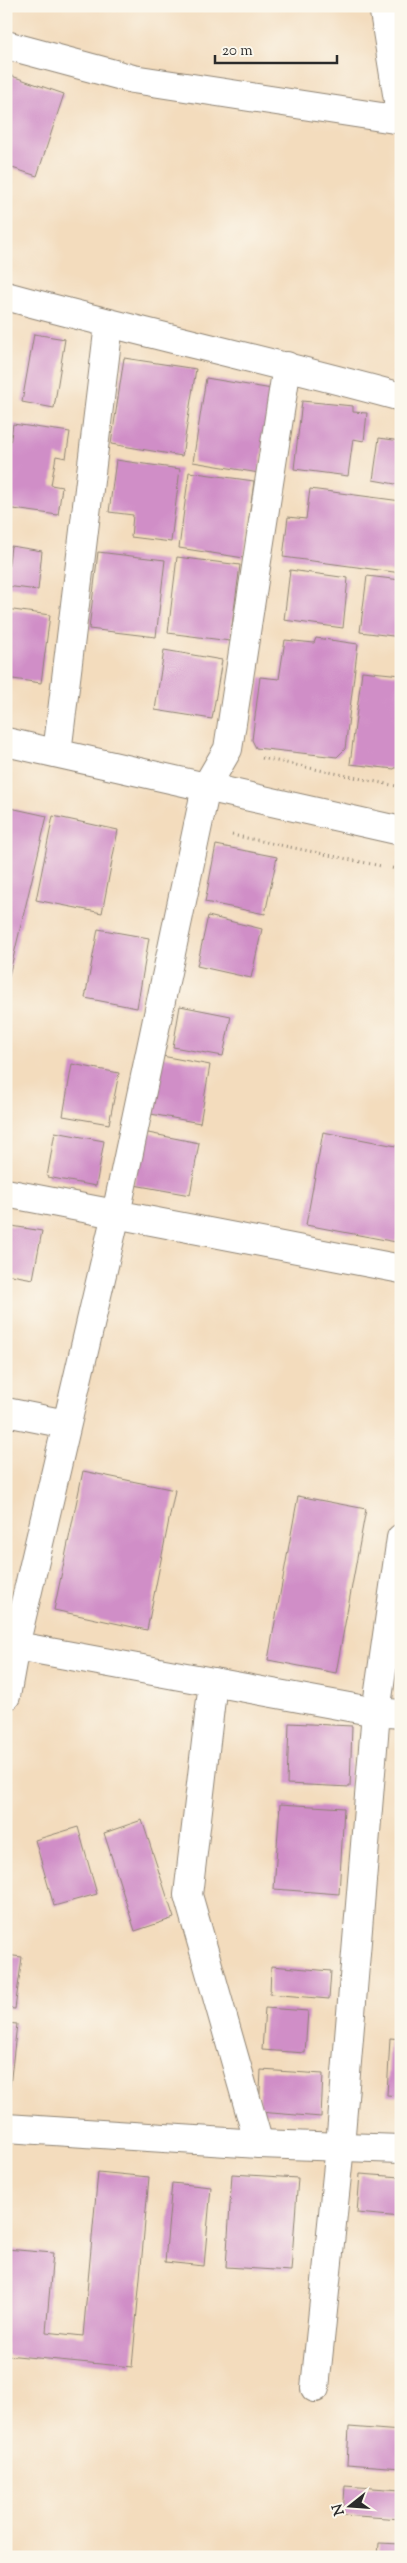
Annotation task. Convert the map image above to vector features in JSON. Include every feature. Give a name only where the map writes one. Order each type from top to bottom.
[{"type":"street","points":[[6,46],[133,79],[401,120],[383,6]]},
{"type":"street","points":[[6,296],[109,324],[287,366],[401,397]]},
{"type":"street","points":[[57,753],[109,324]]},
{"type":"street","points":[[6,1696],[10,1645],[66,1424],[116,1214],[206,787],[228,749],[287,366]]},
{"type":"street","points":[[6,742],[401,831]]},
{"type":"street","points":[[6,1193],[401,1269]]},
{"type":"street","points":[[6,1412],[66,1424]]},
{"type":"street","points":[[315,2388],[388,1713],[401,1538]]},
{"type":"street","points":[[10,1645],[388,1713]]},
{"type":"street","points":[[213,1682],[188,1895],[258,2144]]},
{"type":"street","points":[[6,2128],[258,2144],[401,2149]]},
{"type":"path","points":[[256,757],[401,787]]},
{"type":"path","points":[[223,833],[401,870]]},
{"type":"building","points":[[6,74],[64,94],[37,176],[6,166]]},
{"type":"building","points":[[34,334],[65,339],[54,408],[22,402]]},
{"type":"building","points":[[124,358],[196,369],[182,456],[111,444]]},
{"type":"building","points":[[206,378],[272,389],[259,473],[193,462]]},
{"type":"building","points":[[302,401],[353,406],[353,412],[367,413],[364,441],[353,439],[348,476],[294,469]]},
{"type":"building","points":[[13,424],[70,432],[66,458],[56,456],[51,485],[62,487],[58,515],[6,508],[6,472]]},
{"type":"building","points":[[379,438],[401,441],[401,485],[373,480]]},
{"type":"building","points":[[116,460],[180,469],[171,542],[131,537],[133,515],[109,512]]},
{"type":"building","points":[[189,472],[254,481],[244,558],[179,548]]},
{"type":"building","points":[[310,489],[401,501],[401,573],[283,557],[288,517],[306,519]]},
{"type":"building","points":[[11,546],[42,551],[38,590],[6,586]]},
{"type":"building","points":[[98,552],[165,560],[156,637],[89,629]]},
{"type":"building","points":[[177,557],[240,565],[230,641],[168,633]]},
{"type":"building","points":[[290,570],[348,578],[343,628],[284,620]]},
{"type":"building","points":[[367,576],[401,580],[401,637],[360,632]]},
{"type":"building","points":[[6,609],[50,615],[41,683],[6,678]]},
{"type":"building","points":[[316,638],[358,644],[345,749],[337,757],[256,748],[252,740],[260,677],[279,679],[285,640],[314,643]]},
{"type":"building","points":[[164,650],[222,660],[212,719],[155,710]]},
{"type":"building","points":[[362,671],[401,675],[401,764],[394,769],[350,764]]},
{"type":"building","points":[[6,807],[47,816],[7,984],[6,984]]},
{"type":"building","points":[[53,816],[118,830],[102,913],[36,900]]},
{"type":"building","points":[[216,845],[277,857],[265,914],[205,902]]},
{"type":"building","points":[[208,916],[262,929],[251,978],[197,966]]},
{"type":"building","points":[[98,929],[149,938],[137,1008],[85,998]]},
{"type":"building","points":[[180,1006],[231,1016],[223,1056],[173,1047]]},
{"type":"building","points":[[162,1056],[210,1065],[200,1123],[151,1114]]},
{"type":"building","points":[[72,1064],[119,1073],[109,1124],[63,1116]]},
{"type":"building","points":[[55,1132],[104,1141],[96,1186],[47,1177]]},
{"type":"building","points":[[143,1132],[199,1143],[190,1195],[134,1185]]},
{"type":"building","points":[[323,1132],[401,1147],[401,1217],[396,1242],[306,1225]]},
{"type":"building","points":[[6,1225],[42,1231],[33,1279],[6,1274]]},
{"type":"building","points":[[83,1471],[175,1490],[147,1630],[54,1610]]},
{"type":"building","points":[[298,1496],[366,1509],[336,1673],[268,1660]]},
{"type":"building","points":[[289,1723],[352,1726],[350,1787],[287,1784]]},
{"type":"building","points":[[280,1804],[344,1808],[339,1894],[274,1889]]},
{"type":"building","points":[[142,1820],[174,1918],[135,1931],[104,1833]]},
{"type":"building","points":[[78,1827],[97,1894],[54,1906],[35,1840]]},
{"type":"building","points":[[6,1955],[22,1957],[15,2009],[6,2008]]},
{"type":"building","points":[[271,1966],[331,1971],[329,1999],[270,1994]]},
{"type":"building","points":[[265,2008],[308,2011],[305,2053],[262,2050]]},
{"type":"building","points":[[6,2023],[17,2024],[9,2095],[6,2095]]},
{"type":"building","points":[[390,2038],[401,2039],[401,2096],[387,2095]]},
{"type":"building","points":[[261,2070],[323,2074],[321,2117],[259,2112]]},
{"type":"building","points":[[98,2172],[149,2177],[132,2367],[6,2355],[6,2249],[53,2253],[46,2332],[83,2336]]},
{"type":"building","points":[[232,2174],[298,2178],[291,2271],[226,2267]]},
{"type":"building","points":[[360,2174],[401,2177],[401,2217],[357,2213]]},
{"type":"building","points":[[172,2183],[211,2187],[204,2266],[165,2262]]},
{"type":"building","points":[[349,2427],[401,2431],[401,2468],[347,2464]]},
{"type":"building","points":[[345,2486],[401,2490],[401,2519],[343,2515]]},
{"type":"building","points":[[379,2543],[401,2544],[401,2557],[378,2557]]}]
